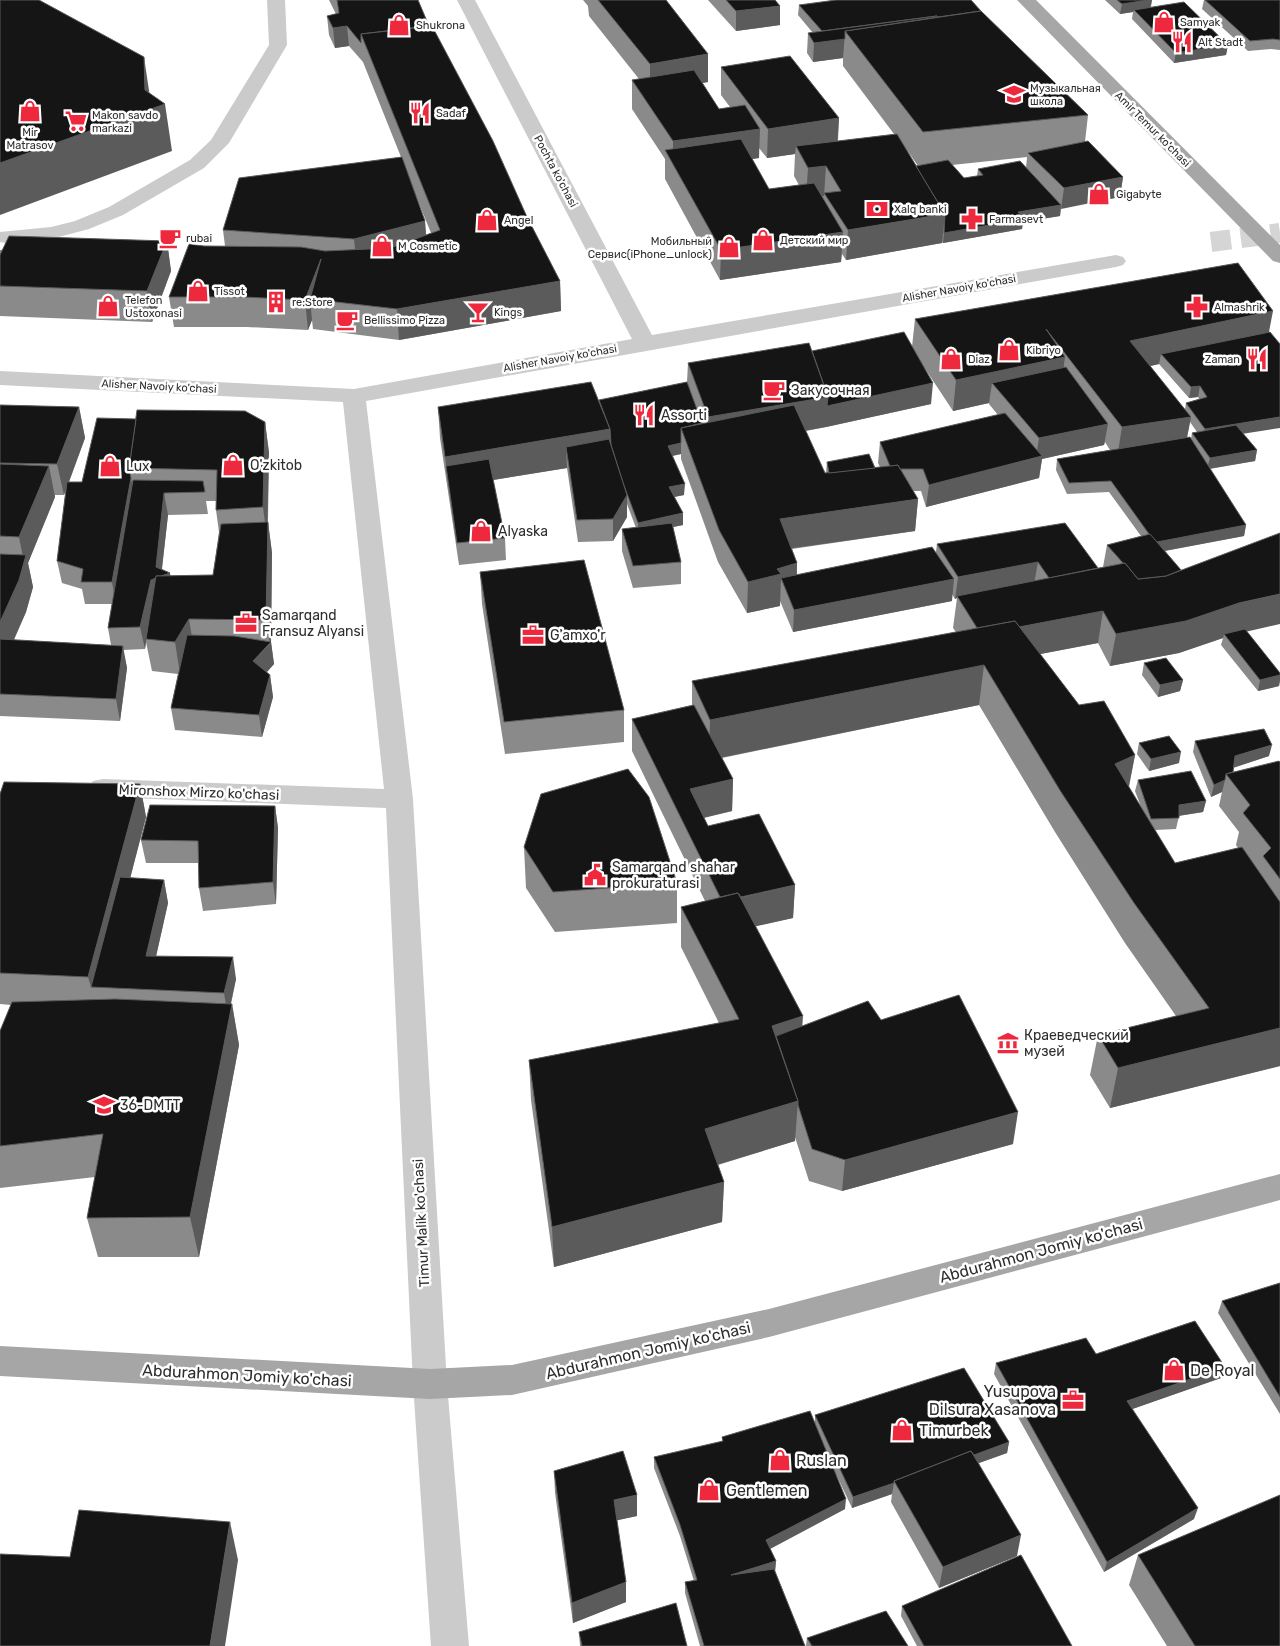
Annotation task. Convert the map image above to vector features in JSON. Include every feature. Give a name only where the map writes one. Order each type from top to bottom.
[{"type":"main road","name":"Amir Temur ko'chasi","points":[[1026,0],[1280,258]]},
{"type":"main road","name":"Abdurahmon Jomiy ko'chasi","points":[[0,1361],[430,1384],[512,1380],[768,1323],[1280,1187]]},
{"type":"street","points":[[6,237],[52,233],[82,225],[116,211],[197,164],[219,143],[278,44],[276,0]]},
{"type":"street","name":"Pochta ko'chasi","points":[[466,0],[645,343]]},
{"type":"street","name":"Alisher Navoiy ko'chasi","points":[[0,378],[354,396],[1116,261]]},
{"type":"street","name":"Timur Malik ko'chasi","points":[[354,396],[399,799],[430,1384],[450,1646]]},
{"type":"street","name":"Mironshox Mirzo ko'chasi","points":[[78,788],[399,799]]},
{"type":"building","points":[[0,0],[39,0],[144,57],[145,90],[165,104],[0,163]]},
{"type":"building","points":[[337,0],[418,0],[429,26],[361,34],[361,43],[347,26],[333,28],[327,16],[339,13]]},
{"type":"building","points":[[598,0],[666,0],[708,54],[650,64]]},
{"type":"building","points":[[726,0],[775,0],[780,6],[736,11]]},
{"type":"building","points":[[836,0],[971,0],[981,11],[822,31],[799,5]]},
{"type":"building","points":[[1117,0],[1148,0],[1122,4]]},
{"type":"building","points":[[1205,0],[1280,0],[1280,40],[1250,41]]},
{"type":"building","points":[[1184,2],[1228,45],[1176,53],[1134,10]]},
{"type":"building","points":[[981,11],[1088,115],[923,132],[845,31]]},
{"type":"building","points":[[937,16],[845,31],[845,39],[814,43],[808,33]]},
{"type":"building","points":[[432,26],[493,141],[527,217],[560,281],[397,309],[310,299],[321,259],[305,300],[243,297],[169,297],[189,244],[204,246],[301,247],[325,251],[390,248],[440,230],[361,34]]},
{"type":"building","points":[[790,56],[839,118],[768,129],[721,67]]},
{"type":"building","points":[[694,70],[719,109],[745,105],[760,129],[673,141],[632,80]]},
{"type":"building","points":[[897,134],[945,214],[848,230],[824,193],[841,191],[826,166],[808,168],[796,146]]},
{"type":"building","points":[[741,139],[769,189],[814,183],[843,232],[721,250],[665,150]]},
{"type":"building","points":[[1088,141],[1123,177],[1064,188],[1028,153]]},
{"type":"building","points":[[402,157],[425,221],[354,239],[223,230],[239,178]]},
{"type":"building","points":[[948,160],[964,178],[983,175],[978,169],[1020,161],[1061,205],[1018,212],[1024,219],[944,233],[945,214],[916,166]]},
{"type":"building","points":[[9,236],[167,241],[147,291],[0,286],[0,255]]},
{"type":"building","points":[[1238,263],[1273,311],[1130,341],[1191,417],[1122,427],[1046,329],[1065,357],[956,380],[915,319]]},
{"type":"building","points":[[904,332],[933,383],[827,406],[828,397],[812,351]]},
{"type":"building","points":[[1270,332],[1280,344],[1280,417],[1205,429],[1186,403],[1207,397],[1200,386],[1191,387],[1161,354]]},
{"type":"building","points":[[809,343],[828,397],[708,417],[688,363]]},
{"type":"building","points":[[1066,367],[1108,424],[1039,438],[992,383]]},
{"type":"building","points":[[591,382],[610,429],[445,457],[438,407]]},
{"type":"building","points":[[687,382],[702,423],[681,428],[681,443],[668,446],[685,484],[669,487],[683,513],[638,523],[623,483],[611,445],[610,429],[599,400]]},
{"type":"building","points":[[0,405],[79,407],[57,464],[0,463]]},
{"type":"building","points":[[794,405],[825,473],[898,465],[918,499],[780,519],[797,563],[777,569],[781,574],[748,582],[719,530],[681,428]]},
{"type":"building","points":[[137,410],[245,411],[265,422],[263,507],[216,510],[217,470],[129,468]]},
{"type":"building","points":[[1005,413],[1042,456],[929,485],[923,469],[900,469],[898,465],[890,466],[880,442]]},
{"type":"building","points":[[97,418],[136,419],[129,468],[131,478],[112,582],[81,582],[83,569],[57,561],[67,482],[82,482]]},
{"type":"building","points":[[1236,425],[1257,450],[1210,458],[1192,433]]},
{"type":"building","points":[[1190,437],[1246,525],[1157,542],[1149,534],[1111,481],[1069,483],[1057,459]]},
{"type":"building","points":[[609,439],[627,495],[613,519],[577,520],[566,447]]},
{"type":"building","points":[[869,454],[875,468],[829,473],[827,462]]},
{"type":"building","points":[[489,459],[505,538],[457,543],[446,466]]},
{"type":"building","points":[[0,464],[49,466],[19,537],[0,536]]},
{"type":"building","points":[[133,480],[203,481],[205,492],[164,493],[156,567],[170,573],[156,576],[156,578],[151,580],[140,627],[108,628]]},
{"type":"building","points":[[268,522],[266,620],[189,619],[175,642],[146,639],[156,576],[213,575],[221,524]]},
{"type":"building","points":[[672,523],[681,562],[633,566],[622,529]]},
{"type":"building","points":[[1065,523],[1098,568],[1049,578],[1038,562],[958,577],[937,544]]},
{"type":"building","points":[[1280,533],[1280,594],[1239,603],[1186,621],[1116,634],[1103,611],[1019,627],[1015,621],[977,628],[957,596],[1125,563],[1138,579],[1166,576]]},
{"type":"building","points":[[1150,534],[1181,570],[1166,576],[1138,579],[1107,545]]},
{"type":"building","points":[[932,547],[954,579],[794,610],[781,578]]},
{"type":"building","points":[[0,554],[26,555],[19,580],[0,622]]},
{"type":"building","points":[[584,560],[624,710],[504,722],[480,572]]},
{"type":"building","points":[[1015,621],[1079,705],[1104,701],[1135,755],[1115,764],[1175,863],[1242,847],[1280,902],[1280,1028],[1118,1068],[1098,1035],[1209,1008],[1134,903],[1061,792],[984,665],[710,720],[692,681]]},
{"type":"building","points":[[1245,629],[1280,675],[1260,680],[1224,634]]},
{"type":"building","points":[[187,635],[234,636],[271,642],[253,661],[270,675],[259,715],[171,708]]},
{"type":"building","points":[[0,639],[123,646],[116,699],[0,694]]},
{"type":"building","points":[[1166,658],[1183,680],[1160,685],[1144,663]]},
{"type":"building","points":[[694,705],[733,779],[690,789],[708,826],[759,814],[795,885],[741,897],[738,893],[720,897],[632,719]]},
{"type":"building","points":[[1264,729],[1272,745],[1235,756],[1233,772],[1226,774],[1225,780],[1214,785],[1195,741]]},
{"type":"building","points":[[1169,736],[1181,752],[1151,759],[1139,743]]},
{"type":"building","points":[[1279,761],[1280,879],[1263,856],[1271,848],[1243,813],[1250,805],[1226,774]]},
{"type":"building","points":[[628,769],[649,797],[677,883],[553,892],[524,847],[541,794]]},
{"type":"building","points":[[1191,771],[1206,801],[1179,805],[1179,818],[1151,819],[1138,780]]},
{"type":"building","points":[[4,782],[140,784],[88,977],[0,973],[0,794]]},
{"type":"building","points":[[150,805],[275,806],[273,882],[199,888],[198,841],[141,840]]},
{"type":"building","points":[[120,877],[164,880],[146,956],[233,957],[224,993],[91,987]]},
{"type":"building","points":[[738,893],[803,1016],[772,1026],[798,1101],[705,1129],[724,1182],[552,1227],[529,1060],[739,1019],[681,907]]},
{"type":"building","points":[[959,995],[1018,1112],[845,1160],[812,1149],[776,1036],[868,1001],[881,1020]]},
{"type":"building","points":[[115,999],[232,1004],[190,1217],[87,1218],[103,1134],[0,1146],[0,1031],[12,1002]]},
{"type":"building","points":[[1280,1283],[1280,1397],[1222,1301]]},
{"type":"building","points":[[1195,1321],[1225,1367],[1127,1401],[1198,1508],[1107,1562],[996,1363],[1086,1338],[1096,1354]]},
{"type":"building","points":[[964,1368],[1009,1442],[974,1455],[971,1451],[894,1481],[894,1483],[853,1497],[815,1415]]},
{"type":"building","points":[[810,1411],[846,1499],[766,1540],[776,1561],[731,1575],[774,1569],[805,1646],[704,1646],[685,1582],[697,1580],[680,1525],[654,1457],[723,1441],[722,1437]]},
{"type":"building","points":[[623,1451],[637,1495],[614,1500],[626,1582],[572,1603],[554,1471]]},
{"type":"building","points":[[971,1451],[1021,1535],[943,1567],[894,1481]]},
{"type":"building","points":[[1280,1495],[1280,1646],[1195,1646],[1138,1555]]},
{"type":"building","points":[[79,1510],[230,1522],[210,1646],[0,1646],[0,1554],[70,1557]]},
{"type":"building","points":[[1021,1555],[1072,1646],[924,1646],[902,1606]]},
{"type":"building","points":[[676,1603],[687,1646],[582,1646],[579,1632]]},
{"type":"building","points":[[886,1611],[908,1646],[812,1646],[807,1638]]},
{"type":"tunnel","points":[[1211,242],[1280,233]]},
{"type":"place","name":"Samyak","points":[[1164,22]]},
{"type":"place","name":"Shukrona","points":[[399,25]]},
{"type":"place","name":"Alt Stadt","points":[[1182,42]]},
{"type":"place","name":"Музыкальная школа","points":[[1014,94]]},
{"type":"place","name":"Mir Matrasov","points":[[30,111]]},
{"type":"place","name":"Sadaf","points":[[420,113]]},
{"type":"place","name":"Makon savdo markazi","points":[[76,121]]},
{"type":"place","name":"Gigabyte","points":[[1099,194]]},
{"type":"place","name":"Xalq banki","points":[[877,209]]},
{"type":"place","name":"Farmasevt","points":[[972,219]]},
{"type":"place","name":"Angel","points":[[487,220]]},
{"type":"place","name":"rubai","points":[[170,238]]},
{"type":"place","name":"Детский мир","points":[[763,240]]},
{"type":"place","name":"M Cosmetic","points":[[382,246]]},
{"type":"place","name":"Мобильный Сервис(iPhone_unlock)","points":[[729,247]]},
{"type":"place","name":"Tissot","points":[[198,291]]},
{"type":"place","name":"re:Store","points":[[276,302]]},
{"type":"place","name":"Telefon Ustoxonasi","points":[[108,306]]},
{"type":"place","name":"Almashrik","points":[[1197,307]]},
{"type":"place","name":"Kings","points":[[478,312]]},
{"type":"place","name":"Bellissimo Pizza","points":[[347,320]]},
{"type":"place","name":"Kibriyo","points":[[1009,350]]},
{"type":"place","name":"Diaz","points":[[951,359]]},
{"type":"place","name":"Zaman","points":[[1257,359]]},
{"type":"place","name":"Закусочная","points":[[774,390]]},
{"type":"place","name":"Assorti","points":[[644,415]]},
{"type":"place","name":"O'zkitob","points":[[233,465]]},
{"type":"place","name":"Lux","points":[[110,466]]},
{"type":"place","name":"Alyaska","points":[[481,531]]},
{"type":"place","name":"Samarqand Fransuz Alyansi","points":[[246,623]]},
{"type":"place","name":"G'amxo'r","points":[[533,635]]},
{"type":"place","name":"Samarqand shahar prokuraturasi","points":[[595,875]]},
{"type":"place","name":"Краеведческий музей","points":[[1008,1043]]},
{"type":"place","name":"36-DMTT","points":[[104,1105]]},
{"type":"place","name":"De Royal","points":[[1174,1370]]},
{"type":"place","name":"Yusupova Dilsura Xasanova","points":[[1073,1400]]},
{"type":"place","name":"Timurbek","points":[[902,1430]]},
{"type":"place","name":"Ruslan","points":[[780,1460]]},
{"type":"place","name":"Gentlemen","points":[[709,1490]]}]
